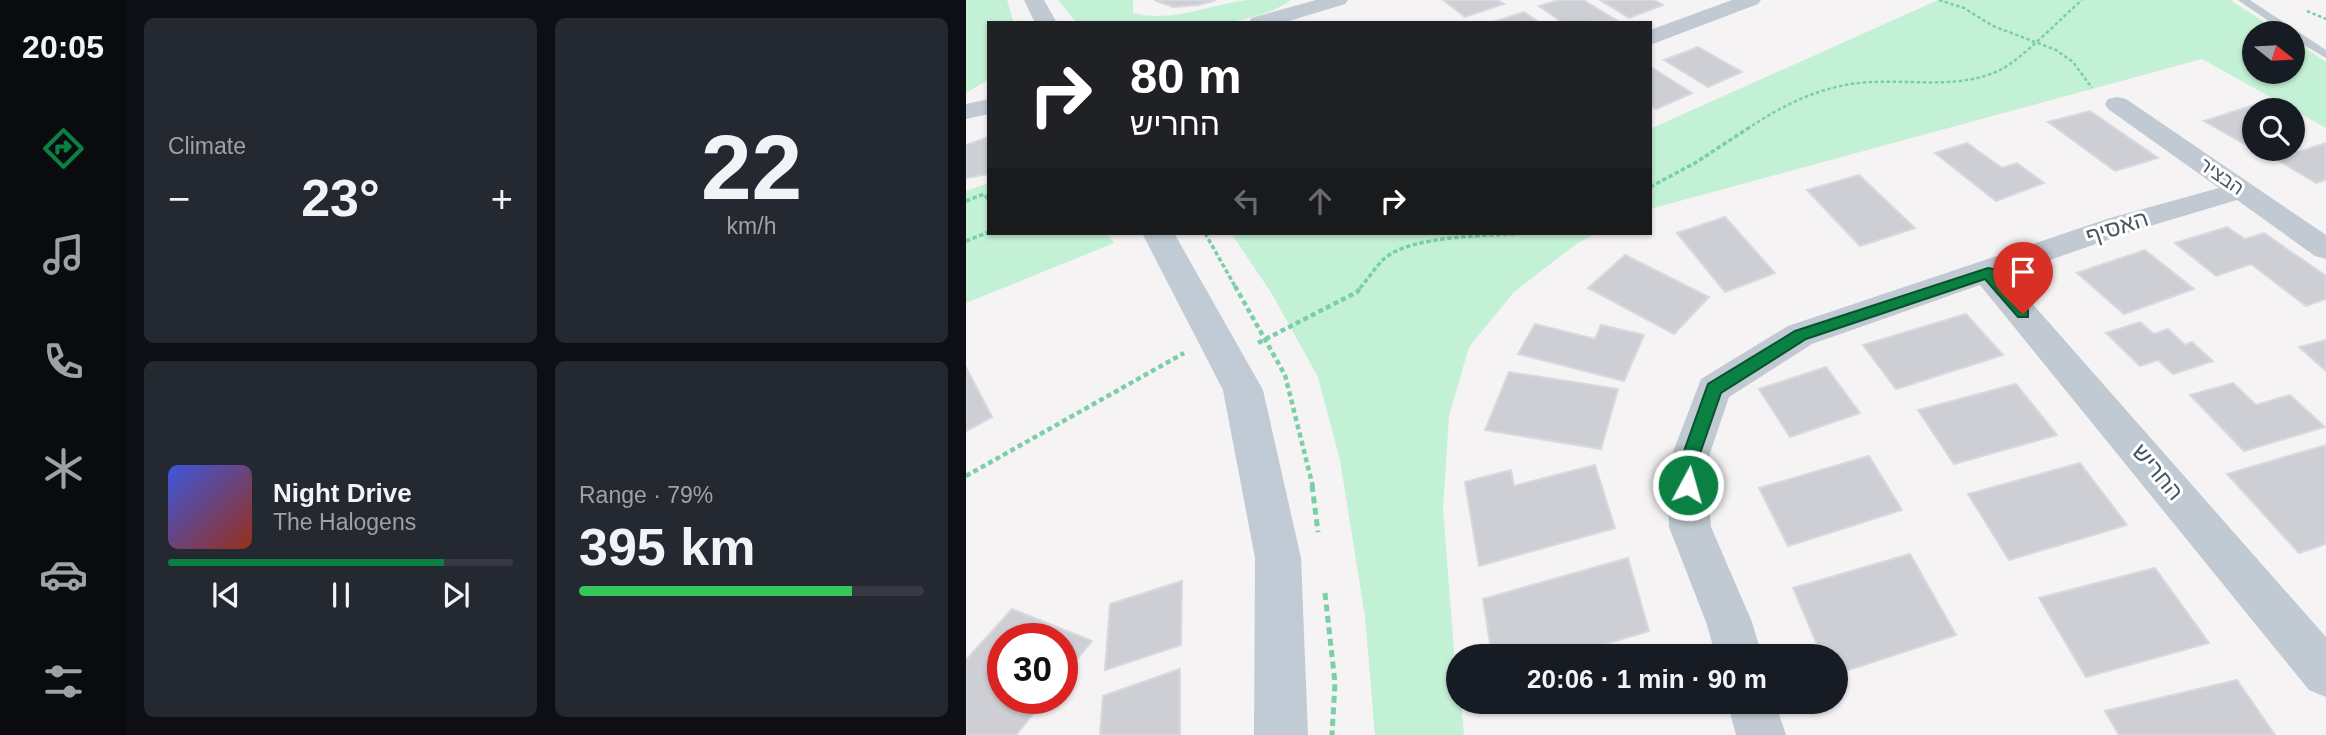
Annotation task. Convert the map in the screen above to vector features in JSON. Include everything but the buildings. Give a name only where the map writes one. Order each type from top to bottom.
[{"type":"street","points":[[1034,0],[1045,21]]},
{"type":"street","points":[[1652,37],[1751,0]]},
{"type":"street","points":[[1267,21],[1333,5]]},
{"type":"street","name":"הבציר","points":[[2117,104],[2326,249]]},
{"type":"street","points":[[966,112],[987,107]]},
{"type":"street","name":"האסיף","points":[[1735,644],[1690,527],[1687,465],[1714,389],[1800,335],[1988,273],[2120,225],[2242,190]]},
{"type":"street","points":[[1159,235],[1243,390],[1278,558],[1281,735]]},
{"type":"street","name":"החריש","points":[[1988,273],[2326,673]]},
{"type":"street","points":[[1755,714],[1761,735]]},
{"type":"lane","points":[[2243,0],[2326,55]]},
{"type":"path","points":[[1939,0],[1964,8],[1993,26],[2056,50],[2073,62],[2087,84],[2117,104]]},
{"type":"path","points":[[1652,186],[1783,106],[1812,92],[1865,82],[1972,80],[2002,69],[2014,56],[2035,42],[2055,20],[2082,0]]},
{"type":"path","points":[[966,201],[984,194],[987,198]]},
{"type":"path","points":[[966,242],[987,233]]},
{"type":"path","points":[[966,476],[1221,347],[1357,292],[1385,258],[1400,249],[1431,242],[1504,235]]},
{"type":"green space","points":[[966,0],[1007,0],[1013,21],[987,21],[987,80],[966,93]]},
{"type":"green space","points":[[1058,0],[1133,0],[1133,13],[1162,16],[1247,0],[1291,0],[1270,11],[1231,21],[1075,21]]},
{"type":"green space","points":[[1938,0],[2230,0],[2262,21],[2242,21],[2242,81],[2202,59],[1652,208],[1652,128]]},
{"type":"green space","points":[[2305,48],[2326,62],[2326,128],[2305,116],[2305,98],[2272,98],[2247,84],[2305,84]]},
{"type":"green space","points":[[987,184],[987,235],[1108,235],[1114,243],[966,303],[966,191]]},
{"type":"green space","points":[[1232,235],[1593,235],[1576,244],[1514,292],[1469,347],[1449,416],[1443,509],[1453,644],[1446,644],[1446,714],[1462,714],[1464,735],[1375,735],[1365,617],[1340,460],[1318,377],[1272,294]]},
{"type":"route","points":[[1688,485],[1687,465],[1714,389],[1800,335],[1988,273],[2023,314]]}]
